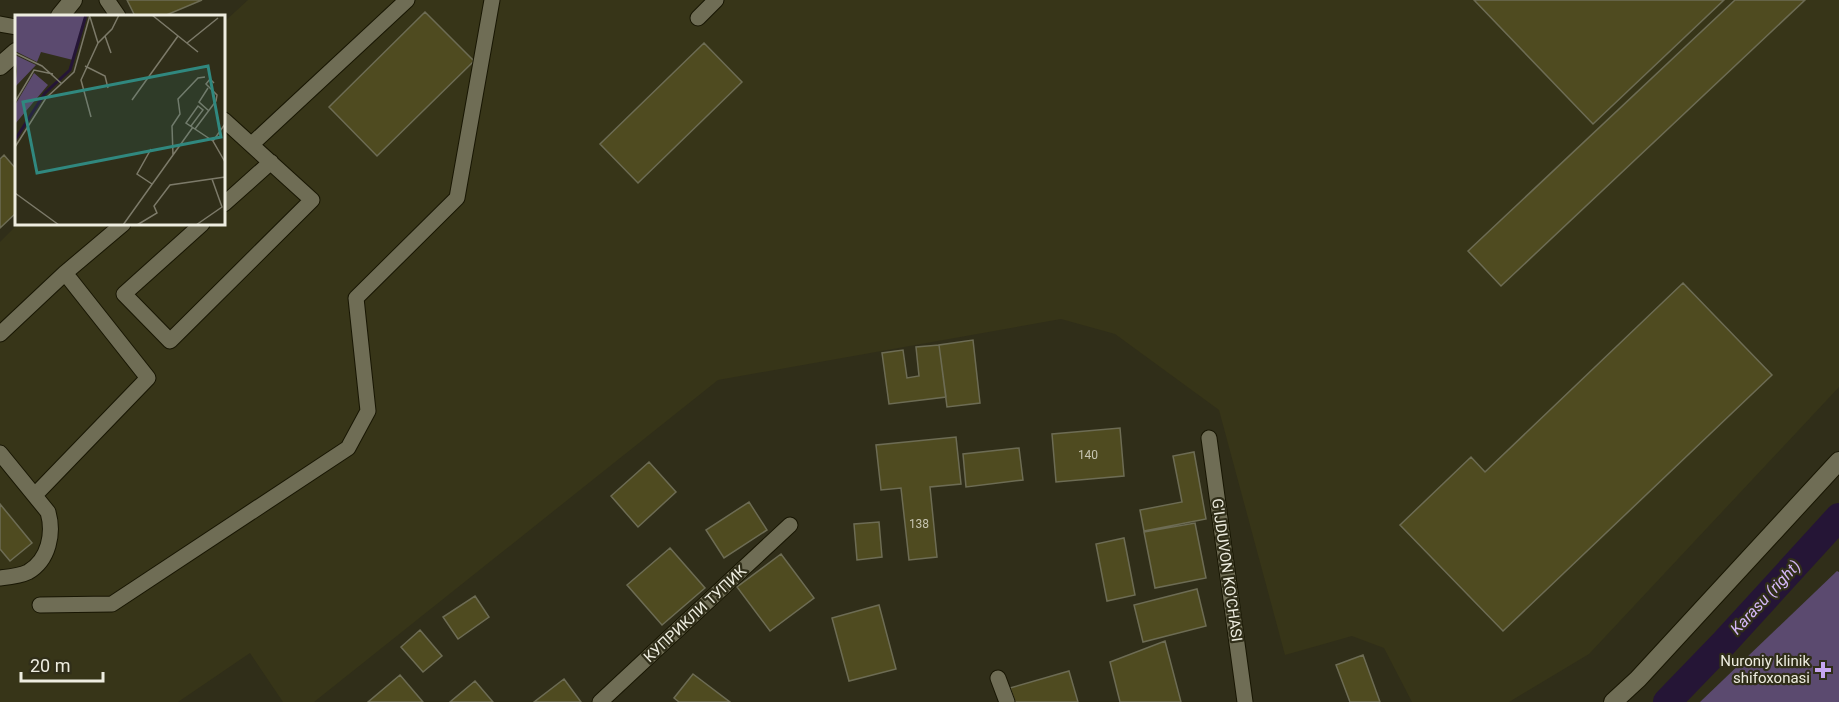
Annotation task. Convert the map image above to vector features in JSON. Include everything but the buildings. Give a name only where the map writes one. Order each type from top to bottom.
[{"type":"street","points":[[61,15],[73,0]]},
{"type":"street","points":[[0,66],[15,53]]},
{"type":"street","points":[[1613,702],[1638,679],[1839,461]]},
{"type":"lane","points":[[107,0],[117,15]]},
{"type":"lane","points":[[252,144],[407,0]]},
{"type":"lane","points":[[40,605],[112,604],[348,448],[368,411],[356,298],[457,198],[492,0]]},
{"type":"lane","points":[[698,18],[716,0]]},
{"type":"lane","points":[[0,24],[15,27]]},
{"type":"lane","points":[[201,225],[124,294],[170,341],[312,200],[252,144],[227,128]]},
{"type":"lane","points":[[225,203],[271,162]]},
{"type":"lane","points":[[0,334],[65,273],[122,225]]},
{"type":"lane","points":[[35,495],[148,378],[65,273]]},
{"type":"lane","name":"G'IJDUVON KO'CHASI","points":[[1209,438],[1245,702]]},
{"type":"lane","points":[[0,453],[35,495],[48,513],[51,523],[48,545],[36,565],[28,572],[0,578]]},
{"type":"lane","name":"КУПРИКЛИ ТУПИК","points":[[600,702],[790,525]]},
{"type":"lane","points":[[998,678],[1007,702]]},
{"type":"shaded area","points":[[248,0],[1839,0],[1839,387],[1589,654],[1509,702],[1412,702],[1384,648],[1352,636],[1285,655],[1219,410],[1115,334],[1061,319],[718,380],[314,702],[283,702],[250,653],[178,702],[0,702],[0,242],[17,225],[225,225],[225,21]]},
{"type":"shaded area","points":[[1837,571],[1839,572],[1839,702],[1700,702]]},
{"type":"waterway","name":"Karasu (right)","points":[[1667,702],[1839,517]]},
{"type":"place","name":"Nuroniy klinik shifoxonasi","points":[[1823,670]]}]
